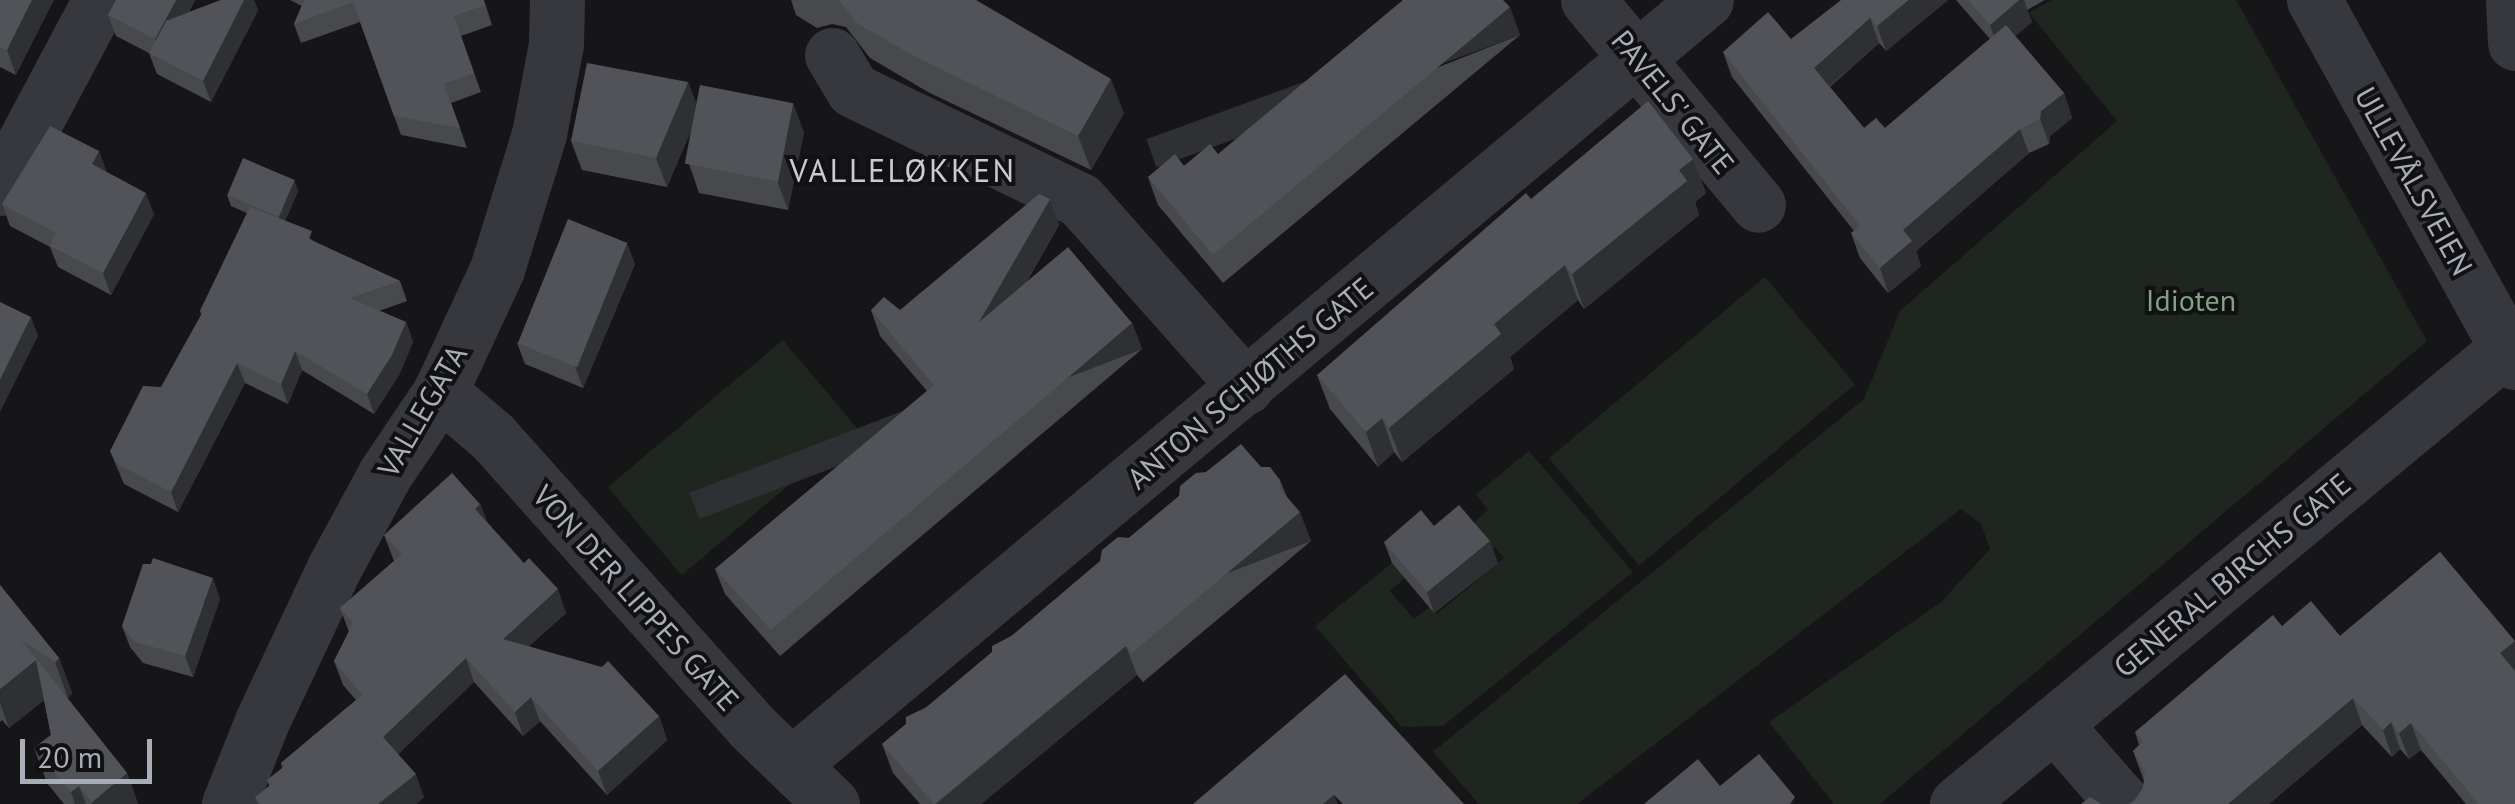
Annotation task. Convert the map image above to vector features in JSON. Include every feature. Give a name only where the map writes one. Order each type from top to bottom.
[{"type":"street","points":[[0,188],[100,0]]},
{"type":"street","name":"VALLEGATA","points":[[228,804],[334,568],[385,474],[440,392],[498,269],[539,134],[556,44],[557,0]]},
{"type":"street","name":"PAVELS' GATE","points":[[1588,0],[1639,57],[1758,206]]},
{"type":"street","name":"ANTON SCHJØTHS GATE","points":[[792,764],[1706,0]]},
{"type":"street","name":"ULLEVÅLSVEIEN","points":[[2314,0],[2511,355]]},
{"type":"street","points":[[2512,0],[2515,43]]},
{"type":"street","points":[[832,55],[853,90],[1080,200],[1246,388]]},
{"type":"street","name":"GENERAL BIRCHS GATE","points":[[1958,804],[2511,355]]},
{"type":"street","name":"VON DER LIPPES GATE","points":[[440,392],[492,436],[752,727],[832,804]]},
{"type":"street","points":[[2054,724],[2124,804]]},
{"type":"green space","name":"Idioten","points":[[2052,0],[2236,0],[2427,341],[1880,804],[1834,804],[1769,722],[1941,602],[1990,549],[1981,524],[1961,509],[1577,804],[1479,804],[1433,752],[1864,399],[1900,311],[2117,121],[2029,13]]},
{"type":"green space","points":[[1765,277],[1855,384],[1639,566],[1549,458]]},
{"type":"green space","points":[[783,340],[857,428],[681,575],[608,487]]},
{"type":"green space","points":[[1529,451],[1633,572],[1443,726],[1402,727],[1315,626],[1392,563],[1405,578],[1390,591],[1414,619],[1430,607],[1437,614],[1504,558],[1495,547],[1488,552],[1468,528],[1488,510],[1476,494]]},
{"type":"building","points":[[0,0],[32,0],[7,50],[0,47]]},
{"type":"building","points":[[116,0],[176,0],[155,39],[108,15]]},
{"type":"building","points":[[221,0],[244,0],[203,81],[149,53],[166,21]]},
{"type":"building","points":[[304,0],[483,0],[485,5],[454,16],[474,73],[444,84],[460,128],[394,116],[353,2],[294,24]]},
{"type":"building","points":[[839,0],[976,0],[1111,79],[1078,136],[916,57],[858,24]]},
{"type":"building","points":[[1403,0],[1503,0],[1510,7],[1213,255],[1148,177],[1175,154],[1184,166],[1210,144],[1218,154]]},
{"type":"building","points":[[1841,0],[1909,0],[1877,26],[1870,18],[1814,68],[1864,128],[1876,118],[1885,128],[2006,25],[2064,93],[2041,111],[2040,119],[2020,129],[1903,230],[1912,241],[1880,268],[1851,233],[1860,226],[1723,52],[1768,12],[1791,39]]},
{"type":"building","points":[[1968,0],[2019,0],[1990,25]]},
{"type":"building","points":[[587,63],[688,82],[656,158],[571,141]]},
{"type":"building","points":[[700,85],[793,103],[778,182],[685,164]]},
{"type":"building","points":[[1648,101],[1693,159],[1679,170],[1687,181],[1572,274],[1565,265],[1494,324],[1501,334],[1389,428],[1382,418],[1366,432],[1317,375],[1526,193],[1531,199]]},
{"type":"building","points":[[50,126],[99,151],[92,164],[146,193],[103,273],[50,246],[56,233],[2,204]]},
{"type":"building","points":[[243,158],[295,180],[279,217],[227,195]]},
{"type":"building","points":[[1039,194],[1050,199],[979,322],[1068,247],[1132,323],[771,630],[715,569],[934,385],[871,310],[884,297],[900,310]]},
{"type":"building","points":[[250,207],[312,231],[309,239],[400,281],[350,298],[406,322],[392,355],[367,394],[295,351],[281,384],[237,363],[171,492],[117,464],[110,451],[143,386],[161,387],[203,312],[200,311]]},
{"type":"building","points":[[568,219],[627,243],[577,367],[518,343]]},
{"type":"building","points":[[0,302],[31,317],[0,380]]},
{"type":"building","points":[[1241,444],[1261,467],[1270,467],[1280,480],[1280,489],[1300,512],[1132,653],[1126,646],[934,804],[882,744],[906,724],[906,717],[927,707],[992,652],[992,646],[1013,635],[1100,561],[1102,550],[1118,537],[1129,538],[1179,496],[1180,486],[1196,473],[1206,472]]},
{"type":"building","points":[[452,473],[480,504],[475,509],[524,563],[529,558],[558,589],[503,639],[602,667],[608,661],[659,716],[598,771],[531,697],[515,712],[466,658],[383,737],[416,774],[378,804],[261,804],[255,797],[271,785],[267,780],[284,767],[281,763],[362,695],[334,661],[353,623],[340,608],[402,554],[384,535]]},
{"type":"building","points":[[1459,505],[1490,541],[1427,592],[1384,542],[1421,510],[1434,526]]},
{"type":"building","points":[[2440,552],[2515,641],[2500,653],[2515,671],[2515,804],[2479,804],[2411,723],[2399,733],[2391,722],[2383,730],[2353,698],[2228,804],[2129,804],[2143,788],[2145,772],[2133,751],[2143,742],[2135,732],[2273,615],[2282,626],[2311,601],[2340,636]]},
{"type":"building","points":[[153,558],[213,578],[185,656],[135,642],[122,626],[143,564],[151,564]]},
{"type":"building","points":[[0,585],[59,658],[55,662],[21,640],[127,773],[92,802],[79,786],[71,792],[34,748],[51,735],[36,660],[0,689]]},
{"type":"building","points":[[1345,674],[1464,804],[1343,804],[1334,795],[1323,804],[1193,804]]},
{"type":"building","points":[[1759,754],[1795,797],[1790,804],[1644,804],[1698,759],[1720,786]]},
{"type":"building","points":[[2090,797],[2101,804],[2081,804]]},
{"type":"district","name":"VALLELØKKEN","points":[[903,170]]}]
